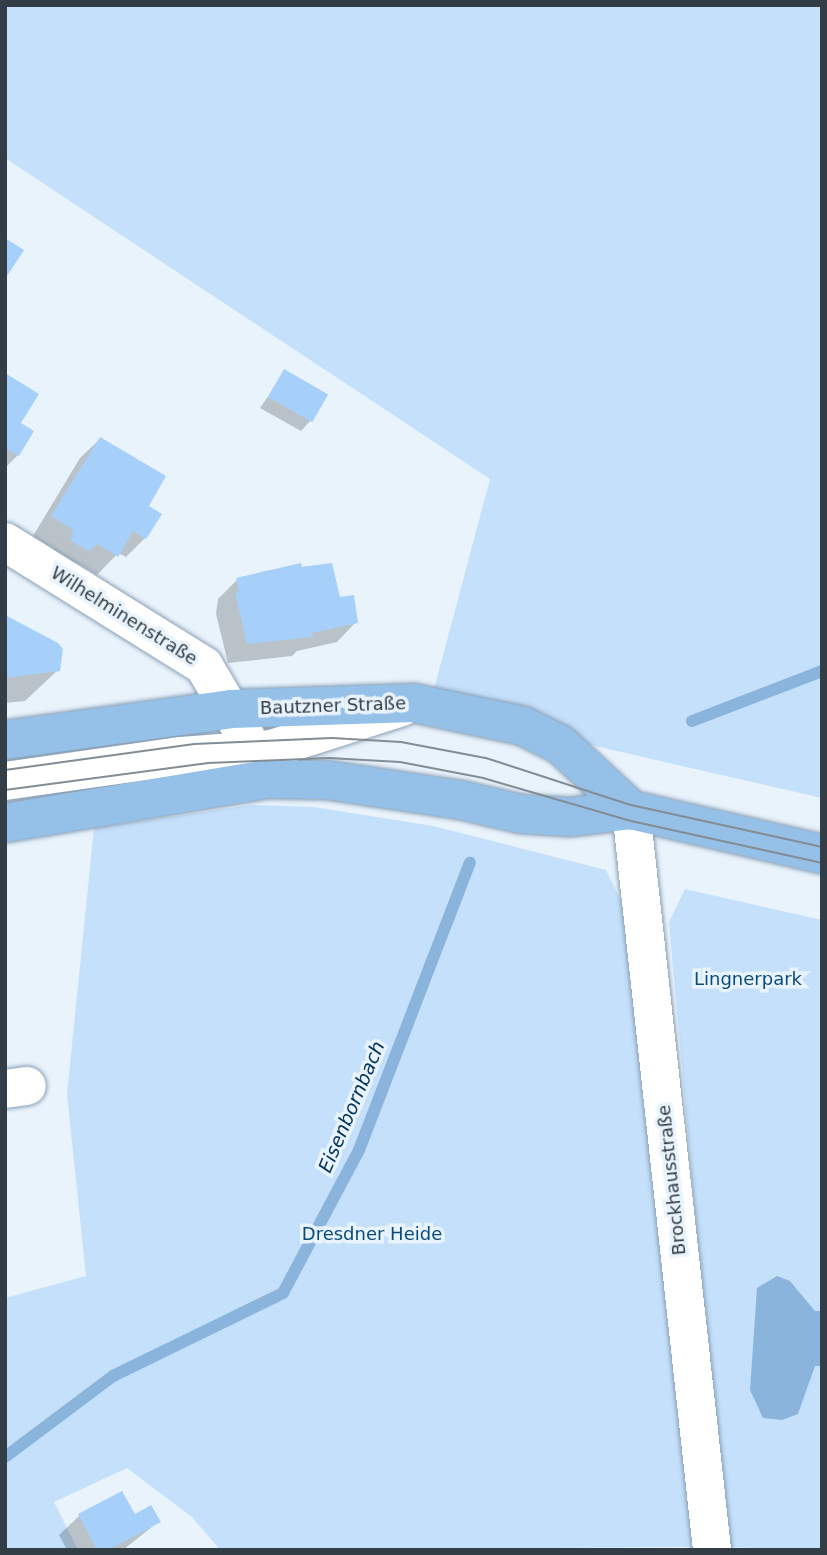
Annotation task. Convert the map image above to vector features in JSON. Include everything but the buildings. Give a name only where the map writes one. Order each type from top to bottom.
[{"type":"main road","name":"Bautzner Straße","points":[[5,740],[231,709],[414,703],[523,726],[561,745],[631,810]]},
{"type":"main road","name":"Bautzner Straße","points":[[5,823],[260,765],[521,814],[570,817],[631,810],[822,854]]},
{"type":"street","name":"Wilhelminenstraße","points":[[5,542],[204,666],[231,709],[260,765]]},
{"type":"street","points":[[5,781],[181,756],[260,765],[309,739],[414,703]]},
{"type":"street","name":"Brockhausstraße","points":[[631,810],[712,1550]]},
{"type":"green space","points":[[5,5],[822,5],[822,798],[429,708],[490,479],[5,158]]},
{"type":"green space","name":"Dresdner Heide","points":[[251,805],[314,807],[433,826],[606,870],[628,915],[694,1547],[220,1550],[192,1517],[127,1468],[54,1502],[78,1550],[5,1550],[5,1298],[86,1276],[67,1094],[94,828]]},
{"type":"green space","name":"Lingnerpark","points":[[685,889],[822,920],[822,1550],[725,1547],[669,922]]},
{"type":"shaded area","points":[[777,1276],[790,1281],[815,1311],[822,1311],[822,1366],[815,1366],[798,1414],[782,1420],[763,1418],[750,1390],[757,1288]]},
{"type":"waterway","name":"Eisenbornbach","points":[[692,721],[822,671]]},
{"type":"waterway","name":"Eisenbornbach","points":[[5,1457],[113,1376],[283,1293],[359,1150],[470,863]]},
{"type":"tram line","points":[[5,770],[194,744],[332,738],[401,742],[486,758],[631,805],[822,847]]},
{"type":"tram line","points":[[5,790],[208,763],[329,758],[400,762],[483,778],[631,821],[822,863]]}]
